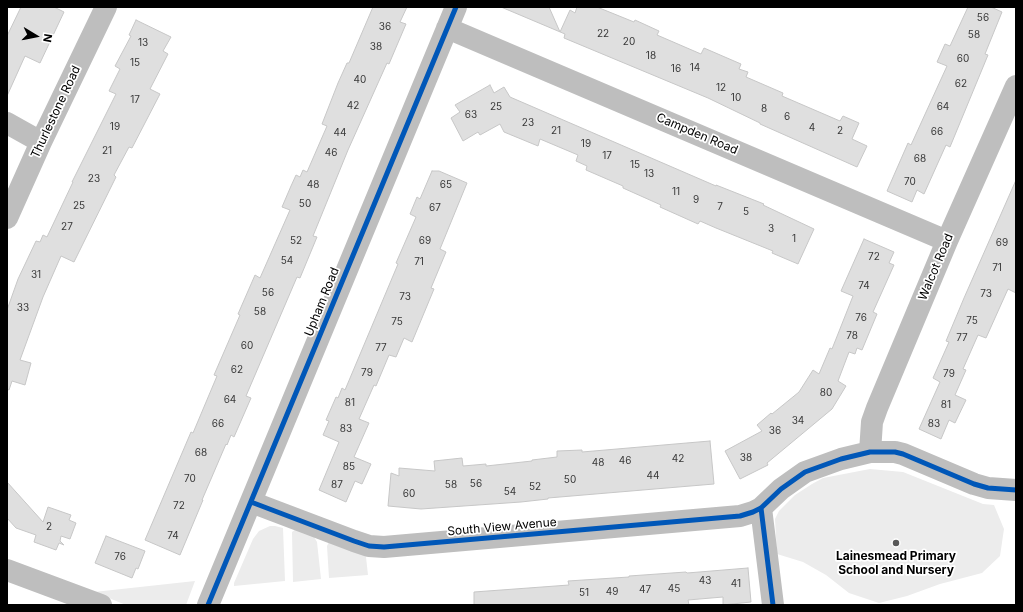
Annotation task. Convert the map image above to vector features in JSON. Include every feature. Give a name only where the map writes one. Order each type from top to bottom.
[{"type":"street","name":"Thurlestone Road","points":[[7,218],[41,142],[106,7]]},
{"type":"street","name":"Upham Road","points":[[208,605],[456,7]]},
{"type":"street","name":"Campden Road","points":[[447,28],[947,241]]},
{"type":"street","name":"Walcot Road","points":[[870,452],[872,422],[877,408],[947,241],[1012,108],[1016,86]]},
{"type":"street","points":[[7,123],[41,142]]},
{"type":"street","name":"South View Avenue","points":[[250,502],[354,541],[369,546],[384,547],[740,516],[761,508],[782,489],[805,472],[841,459],[870,452],[894,452],[903,454],[974,484],[988,488],[1016,490]]},
{"type":"street","points":[[761,508],[772,605]]},
{"type":"street","points":[[7,570],[101,605]]},
{"type":"shaded area","name":"Lainesmead Primary School and Nursery","points":[[870,469],[903,472],[983,504],[994,505],[1004,529],[1000,556],[982,573],[879,603],[849,593],[826,575],[803,562],[777,554],[775,519],[779,511],[795,495],[823,478]]},
{"type":"shaded area","points":[[270,526],[283,528],[285,581],[234,586],[253,539],[259,531]]},
{"type":"shaded area","points":[[296,529],[314,537],[317,542],[321,579],[293,582],[292,532]]},
{"type":"shaded area","points":[[329,542],[363,553],[366,557],[368,575],[329,578],[327,546]]},
{"type":"shaded area","points":[[195,581],[186,605],[126,605],[94,592]]},
{"type":"building","points":[[21,7],[54,7],[64,12],[40,63],[25,56],[7,96],[7,36]]},
{"type":"building","points":[[373,7],[407,7],[400,22],[406,24],[389,64],[387,63],[348,150],[313,236],[317,237],[300,278],[297,277],[246,396],[251,398],[234,437],[231,435],[227,445],[226,444],[180,555],[145,540],[191,432],[193,433],[217,376],[214,375],[240,315],[238,314],[255,275],[260,278],[290,210],[282,207],[296,175],[300,177],[303,170],[307,172],[327,126],[322,124],[338,83],[347,63],[349,63]]},
{"type":"building","points":[[501,7],[549,7],[560,32]]},
{"type":"building","points":[[577,7],[597,7],[634,22],[635,20],[659,31],[657,35],[701,54],[704,48],[741,64],[739,69],[748,72],[746,77],[783,93],[782,96],[840,121],[843,116],[859,123],[852,139],[867,146],[857,167],[760,124],[708,98],[564,38],[565,34],[560,32],[570,10],[575,13]]},
{"type":"building","points":[[968,7],[991,7],[1002,12],[985,54],[988,55],[950,147],[946,145],[924,194],[917,190],[912,202],[887,191],[908,143],[911,145],[947,66],[937,62],[945,44],[950,46]]},
{"type":"building","points":[[136,20],[171,37],[163,51],[168,54],[150,89],[160,94],[132,148],[129,147],[114,175],[116,177],[74,262],[61,256],[43,297],[20,360],[31,363],[25,385],[12,381],[9,390],[7,389],[7,310],[18,279],[36,241],[40,242],[43,235],[47,237],[72,182],[116,94],[109,91],[120,69],[115,66],[131,36],[129,35]]},
{"type":"building","points":[[490,85],[494,93],[504,87],[510,97],[716,186],[764,204],[763,205],[814,229],[798,264],[772,253],[773,251],[700,221],[698,224],[660,207],[661,205],[623,188],[623,186],[586,170],[587,166],[576,161],[578,155],[540,139],[538,146],[504,132],[500,124],[480,135],[478,132],[463,141],[451,118],[460,112],[455,105]]},
{"type":"building","points":[[432,171],[439,171],[467,183],[440,249],[446,252],[431,288],[434,289],[412,342],[404,338],[396,357],[389,355],[376,386],[374,385],[359,419],[369,423],[354,457],[371,464],[362,484],[355,481],[346,502],[319,490],[339,442],[323,435],[329,421],[326,420],[336,397],[338,398],[342,388],[345,390],[416,217],[410,214],[417,197],[420,199]]},
{"type":"building","points":[[1016,180],[1016,293],[1008,289],[986,338],[978,335],[963,369],[966,370],[955,395],[966,400],[955,423],[949,420],[941,439],[919,429],[940,382],[933,378],[949,342],[946,341],[964,298]]},
{"type":"building","points":[[864,239],[894,252],[889,263],[894,265],[873,312],[877,314],[862,350],[857,348],[855,354],[849,352],[838,381],[846,386],[832,409],[767,463],[768,465],[740,479],[725,451],[762,431],[757,425],[799,392],[813,370],[819,374],[830,348],[832,349],[853,296],[841,291]]},
{"type":"building","points":[[710,441],[714,484],[548,498],[521,502],[421,509],[388,506],[391,473],[399,476],[399,468],[435,471],[434,461],[462,458],[463,466],[486,464],[486,466],[557,457],[557,451],[582,450],[582,452]]},
{"type":"building","points":[[7,482],[43,522],[48,507],[71,515],[69,520],[76,523],[70,539],[61,536],[60,541],[64,545],[59,543],[56,550],[34,542],[36,535],[16,528],[7,518]]},
{"type":"building","points":[[106,536],[145,551],[138,569],[136,568],[132,578],[95,563]]},
{"type":"building","points":[[748,568],[751,602],[723,605],[723,597],[688,600],[689,605],[474,605],[474,592],[569,585],[568,581]]},
{"type":"cycle path","points":[[208,605],[456,7]]},
{"type":"cycle path","points":[[251,502],[354,541],[369,546],[384,547],[740,516],[761,508],[781,489],[805,472],[841,459],[870,452],[895,452],[903,454],[974,484],[988,488],[1016,490]]},
{"type":"cycle path","points":[[761,508],[773,605]]},
{"type":"place","name":"Lainesmead Primary School and Nursery","points":[[896,543]]}]
